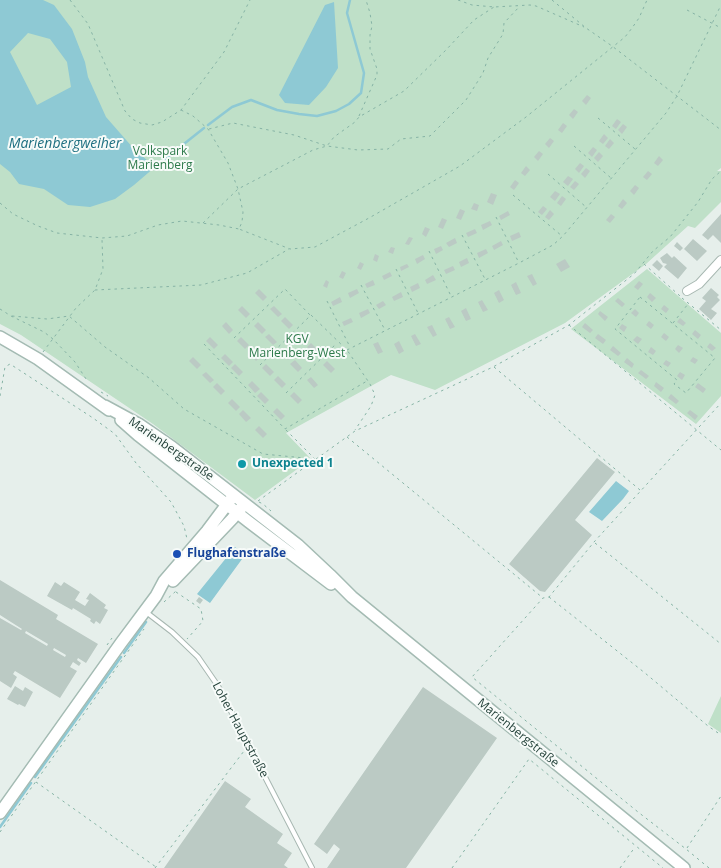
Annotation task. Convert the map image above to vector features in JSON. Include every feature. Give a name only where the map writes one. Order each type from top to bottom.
[{"type":"main road","name":"Marienbergstraße","points":[[0,337],[109,403],[146,441],[236,504],[326,580],[352,597],[684,868]]},
{"type":"main road","points":[[160,599],[164,581],[211,526],[236,504]]},
{"type":"main road","points":[[0,814],[32,778],[169,585],[236,504]]},
{"type":"street","points":[[687,291],[699,284],[721,260]]},
{"type":"lane","name":"Loher Hauptstraße","points":[[148,614],[172,632],[198,657],[218,686],[312,868]]},
{"type":"path","points":[[70,0],[88,24],[125,111],[132,119],[140,123],[152,125],[162,122],[182,110],[224,52],[250,0]]},
{"type":"path","points":[[203,223],[238,189],[313,150],[327,146],[334,137],[355,122],[377,75],[377,69],[370,49],[372,26],[366,0]]},
{"type":"path","points":[[458,0],[472,5],[494,7],[536,6],[586,28]]},
{"type":"path","points":[[552,0],[721,130]]},
{"type":"path","points":[[95,290],[201,285],[247,273],[290,249],[315,247],[460,166],[526,117],[625,37],[639,18],[647,0]]},
{"type":"path","points":[[347,350],[519,263],[553,245],[563,236],[666,113],[721,5]]},
{"type":"path","points":[[208,129],[233,123],[294,135],[327,146],[358,150],[388,149],[401,139],[430,136],[466,100],[483,73],[488,58],[503,34],[504,23],[520,6]]},
{"type":"path","points":[[359,116],[404,91],[474,20],[494,7]]},
{"type":"path","points":[[687,10],[721,28]]},
{"type":"path","points":[[182,110],[193,116],[208,129],[228,163],[238,189],[243,212],[239,229]]},
{"type":"path","points":[[598,118],[636,150]]},
{"type":"path","points":[[574,146],[612,178]]},
{"type":"path","points":[[354,431],[493,366],[569,325],[634,274],[653,251],[670,237],[698,202],[712,179],[721,171]]},
{"type":"path","points":[[548,174],[587,207]]},
{"type":"path","points":[[513,195],[563,236]]},
{"type":"path","points":[[0,203],[13,214],[57,233],[102,238],[127,236],[168,223],[182,221],[239,229],[290,249]]},
{"type":"path","points":[[496,217],[519,263]]},
{"type":"path","points":[[462,235],[485,280]]},
{"type":"path","points":[[38,359],[76,308],[95,290],[103,269],[102,238]]},
{"type":"path","points":[[429,252],[452,297]]},
{"type":"path","points":[[644,263],[721,330]]},
{"type":"path","points":[[396,269],[418,314]]},
{"type":"path","points":[[361,285],[385,330]]},
{"type":"path","points":[[234,338],[285,289],[347,350],[368,380],[375,395],[371,406],[354,431],[257,501],[263,504]]},
{"type":"path","points":[[640,297],[672,323],[715,358],[686,393],[674,384],[677,380],[615,329],[640,297]]},
{"type":"path","points":[[327,301],[350,348]]},
{"type":"path","points":[[672,323],[689,303]]},
{"type":"path","points":[[0,308],[53,339],[75,362],[88,383]]},
{"type":"path","points":[[260,365],[311,315]]},
{"type":"path","points":[[11,316],[48,320],[70,316]]},
{"type":"path","points":[[70,316],[104,347],[149,378],[184,409],[263,454],[316,459]]},
{"type":"path","points":[[569,325],[721,450]]},
{"type":"path","points":[[286,393],[338,342]]},
{"type":"path","points":[[204,344],[316,459]]},
{"type":"path","points":[[0,396],[5,367],[10,364],[115,434],[136,464],[171,502],[184,526],[190,550]]},
{"type":"path","points":[[493,366],[641,490]]},
{"type":"path","points":[[285,429],[368,380]]},
{"type":"path","points":[[96,388],[109,403]]},
{"type":"path","points":[[709,868],[472,677],[543,598],[549,597],[594,542],[721,403]]},
{"type":"path","points":[[347,437],[543,598]]},
{"type":"path","points":[[594,542],[721,644]]},
{"type":"path","points":[[160,599],[175,591],[201,609],[203,621],[184,644]]},
{"type":"path","points":[[549,597],[721,735]]},
{"type":"path","points":[[0,832],[32,778],[148,614]]},
{"type":"path","points":[[32,778],[156,868],[248,746]]},
{"type":"path","points":[[452,868],[529,759],[663,868]]},
{"type":"path","points":[[686,849],[721,796]]},
{"type":"path","points":[[620,868],[635,846]]},
{"type":"green space","name":"Volkspark Marienberg","points":[[0,0],[721,0],[721,168],[717,171],[721,171],[721,202],[695,228],[688,226],[646,264],[565,323],[435,390],[391,375],[286,433],[311,459],[255,500],[153,424],[21,335],[0,324]]},
{"type":"green space","points":[[647,269],[721,333],[721,396],[696,424],[571,329]]},
{"type":"green space","points":[[721,696],[721,733],[708,724]]},
{"type":"water","name":"Marienbergweiher","points":[[0,0],[43,0],[54,5],[72,29],[85,62],[88,77],[106,117],[134,149],[155,167],[115,199],[90,207],[68,205],[44,189],[19,184],[10,172],[0,164]],"holes":[[[28,33],[50,39],[67,62],[71,87],[37,105],[10,52]]]},
{"type":"water","points":[[334,2],[338,68],[326,87],[309,105],[285,103],[279,95],[325,5]]},
{"type":"water","points":[[616,481],[629,491],[602,521],[589,512]]},
{"type":"water","points":[[235,547],[245,555],[210,603],[197,594]]},
{"type":"building","points":[[587,95],[591,98],[586,105],[582,101]]},
{"type":"building","points":[[574,109],[578,112],[573,119],[569,115]]},
{"type":"building","points":[[617,119],[621,122],[616,129],[612,126]]},
{"type":"building","points":[[563,123],[567,126],[562,133],[558,130]]},
{"type":"building","points":[[623,124],[627,127],[622,134],[618,130]]},
{"type":"building","points":[[604,134],[608,138],[603,144],[599,141]]},
{"type":"building","points":[[550,138],[554,141],[549,148],[545,144]]},
{"type":"building","points":[[610,139],[614,143],[609,149],[605,146]]},
{"type":"building","points":[[593,147],[597,150],[592,157],[588,153]]},
{"type":"building","points":[[539,151],[543,154],[538,161],[534,157]]},
{"type":"building","points":[[599,152],[603,156],[598,162],[594,158]]},
{"type":"building","points":[[659,156],[663,160],[658,166],[654,163]]},
{"type":"building","points":[[580,163],[584,166],[579,173],[575,169]]},
{"type":"building","points":[[526,166],[530,170],[525,176],[521,173]]},
{"type":"building","points":[[586,168],[590,171],[585,178],[581,174]]},
{"type":"building","points":[[648,171],[652,174],[647,180],[643,177]]},
{"type":"building","points":[[568,176],[573,179],[568,186],[563,182]]},
{"type":"building","points":[[515,180],[519,183],[514,190],[510,187]]},
{"type":"building","points":[[575,181],[579,184],[574,190],[570,187]]},
{"type":"building","points":[[635,185],[639,188],[634,195],[630,191]]},
{"type":"building","points":[[555,191],[560,194],[555,201],[550,197]]},
{"type":"building","points":[[491,193],[497,195],[493,205],[487,202]]},
{"type":"building","points":[[562,196],[566,199],[561,206],[557,203]]},
{"type":"building","points":[[623,199],[627,203],[622,209],[618,206]]},
{"type":"building","points":[[474,203],[479,205],[477,211],[471,209]]},
{"type":"building","points":[[543,206],[547,209],[542,215],[538,212]]},
{"type":"building","points":[[460,209],[465,211],[461,220],[456,218]]},
{"type":"building","points":[[550,210],[554,214],[549,220],[545,217]]},
{"type":"building","points":[[508,211],[510,215],[501,220],[499,216]]},
{"type":"building","points":[[611,214],[615,217],[610,223],[606,220]]},
{"type":"building","points":[[721,214],[721,243],[713,235],[708,240],[702,235]]},
{"type":"building","points":[[442,218],[447,220],[443,229],[438,227]]},
{"type":"building","points":[[490,221],[492,225],[483,230],[481,225]]},
{"type":"building","points":[[425,227],[430,229],[426,237],[422,234]]},
{"type":"building","points":[[475,229],[477,233],[468,237],[466,233]]},
{"type":"building","points":[[519,232],[521,237],[512,241],[510,236]]},
{"type":"building","points":[[409,237],[413,238],[409,245],[405,244]]},
{"type":"building","points":[[455,238],[457,243],[449,247],[446,243]]},
{"type":"building","points":[[693,239],[707,251],[697,261],[684,249]]},
{"type":"building","points":[[501,241],[503,245],[494,250],[492,246]]},
{"type":"building","points":[[677,242],[683,248],[680,251],[674,246]]},
{"type":"building","points":[[441,246],[443,250],[436,254],[434,249]]},
{"type":"building","points":[[391,247],[395,248],[393,254],[388,252]]},
{"type":"building","points":[[486,249],[488,253],[479,258],[477,253]]},
{"type":"building","points":[[667,253],[672,258],[674,256],[687,268],[678,279],[664,267],[667,264],[663,263],[660,258]]},
{"type":"building","points":[[375,254],[379,256],[377,262],[373,260]]},
{"type":"building","points":[[423,255],[425,259],[417,264],[415,259]]},
{"type":"building","points":[[467,258],[469,263],[461,267],[459,262]]},
{"type":"building","points":[[565,259],[570,267],[561,272],[556,264]]},
{"type":"building","points":[[657,260],[663,266],[659,271],[652,265]]},
{"type":"building","points":[[360,262],[364,264],[361,270],[357,268]]},
{"type":"building","points":[[407,264],[409,267],[401,271],[400,267]]},
{"type":"building","points":[[453,266],[455,270],[446,274],[444,270]]},
{"type":"building","points":[[342,271],[346,273],[343,279],[339,277]]},
{"type":"building","points":[[390,272],[392,276],[384,280],[382,276]]},
{"type":"building","points":[[532,274],[537,284],[533,286],[527,276]]},
{"type":"building","points":[[433,275],[436,280],[427,284],[425,280]]},
{"type":"building","points":[[326,280],[329,282],[327,288],[323,286]]},
{"type":"building","points":[[373,280],[375,285],[367,288],[365,284]]},
{"type":"building","points":[[639,281],[643,284],[638,290],[634,287]]},
{"type":"building","points":[[516,282],[521,293],[516,295],[511,285]]},
{"type":"building","points":[[418,283],[420,288],[412,292],[410,287]]},
{"type":"building","points":[[711,288],[719,295],[717,297],[720,300],[711,309],[717,313],[711,320],[699,309],[706,301],[702,298]]},
{"type":"building","points":[[259,289],[267,297],[263,301],[255,293]]},
{"type":"building","points":[[357,289],[359,293],[350,298],[348,293]]},
{"type":"building","points":[[499,290],[504,300],[499,303],[494,293]]},
{"type":"building","points":[[401,292],[403,297],[394,301],[392,297]]},
{"type":"building","points":[[650,293],[656,298],[652,302],[647,297]]},
{"type":"building","points":[[340,297],[342,302],[333,306],[331,302]]},
{"type":"building","points":[[618,298],[625,304],[622,307],[615,301]]},
{"type":"building","points":[[482,300],[488,310],[483,312],[478,302]]},
{"type":"building","points":[[383,301],[386,305],[379,309],[376,305]]},
{"type":"building","points":[[664,305],[669,309],[666,313],[661,309]]},
{"type":"building","points":[[242,306],[250,314],[246,318],[238,310]]},
{"type":"building","points":[[274,306],[282,314],[278,317],[270,309]]},
{"type":"building","points":[[466,308],[471,319],[466,321],[461,311]]},
{"type":"building","points":[[368,309],[370,313],[361,318],[359,313]]},
{"type":"building","points":[[635,309],[639,313],[636,317],[631,313]]},
{"type":"building","points":[[600,311],[608,317],[605,321],[598,314]]},
{"type":"building","points":[[285,317],[293,325],[289,329],[281,321]]},
{"type":"building","points":[[449,317],[455,327],[450,329],[445,319]]},
{"type":"building","points":[[351,318],[353,322],[344,326],[342,322]]},
{"type":"building","points":[[680,318],[686,323],[683,326],[677,322]]},
{"type":"building","points":[[649,321],[654,325],[651,329],[646,325]]},
{"type":"building","points":[[226,322],[233,330],[229,334],[222,326]]},
{"type":"building","points":[[258,322],[266,330],[262,334],[254,326]]},
{"type":"building","points":[[585,323],[593,330],[590,333],[582,327]]},
{"type":"building","points":[[622,324],[627,327],[624,332],[619,328]]},
{"type":"building","points":[[432,325],[437,335],[433,337],[427,327]]},
{"type":"building","points":[[695,330],[701,335],[698,339],[692,334]]},
{"type":"building","points":[[301,333],[309,341],[305,345],[297,337]]},
{"type":"building","points":[[664,333],[669,337],[666,341],[661,337]]},
{"type":"building","points":[[269,334],[277,342],[273,345],[265,337]]},
{"type":"building","points":[[415,334],[421,344],[416,346],[411,336]]},
{"type":"building","points":[[598,334],[606,340],[603,344],[595,338]]},
{"type":"building","points":[[637,336],[642,339],[638,344],[633,340]]},
{"type":"building","points":[[210,337],[218,345],[214,349],[206,341]]},
{"type":"building","points":[[241,337],[249,345],[245,349],[237,341]]},
{"type":"building","points":[[399,341],[404,351],[399,354],[394,344]]},
{"type":"building","points":[[378,342],[383,352],[378,354],[373,344]]},
{"type":"building","points":[[311,343],[319,351],[315,355],[307,347]]},
{"type":"building","points":[[710,343],[716,348],[712,351],[707,347]]},
{"type":"building","points":[[678,345],[683,348],[679,353],[675,349]]},
{"type":"building","points":[[613,346],[621,353],[618,356],[610,350]]},
{"type":"building","points":[[651,347],[656,351],[653,355],[648,352]]},
{"type":"building","points":[[284,348],[292,356],[288,360],[280,352]]},
{"type":"building","points":[[253,349],[260,357],[256,361],[249,353]]},
{"type":"building","points":[[225,354],[233,362],[229,366],[221,358]]},
{"type":"building","points":[[193,357],[201,365],[197,369],[189,361]]},
{"type":"building","points":[[693,357],[698,360],[695,364],[690,361]]},
{"type":"building","points":[[627,358],[634,364],[632,368],[624,362]]},
{"type":"building","points":[[295,360],[302,368],[298,372],[290,364]]},
{"type":"building","points":[[666,360],[671,363],[668,367],[663,364]]},
{"type":"building","points":[[327,361],[335,369],[331,373],[323,365]]},
{"type":"building","points":[[235,364],[243,372],[239,376],[231,368]]},
{"type":"building","points":[[266,364],[274,372],[270,376],[262,368]]},
{"type":"building","points":[[641,370],[649,376],[646,379],[638,373]]},
{"type":"building","points":[[206,372],[214,380],[210,383],[202,375]]},
{"type":"building","points":[[680,372],[685,375],[682,380],[677,376]]},
{"type":"building","points":[[278,376],[286,384],[282,388],[274,380]]},
{"type":"building","points":[[311,377],[318,385],[314,388],[307,380]]},
{"type":"building","points":[[252,381],[260,389],[255,393],[248,385]]},
{"type":"building","points":[[656,382],[664,388],[661,392],[654,386]]},
{"type":"building","points":[[217,383],[225,391],[221,395],[213,387]]},
{"type":"building","points":[[698,383],[706,389],[703,393],[695,387]]},
{"type":"building","points":[[261,392],[269,400],[265,404],[257,396]]},
{"type":"building","points":[[294,392],[302,400],[298,404],[290,396]]},
{"type":"building","points":[[671,394],[679,401],[676,404],[668,398]]},
{"type":"building","points":[[232,399],[240,407],[236,411],[228,403]]},
{"type":"building","points":[[277,408],[285,416],[281,420],[273,412]]},
{"type":"building","points":[[243,410],[251,418],[246,422],[239,414]]},
{"type":"building","points":[[690,410],[698,416],[695,420],[687,413]]},
{"type":"building","points":[[259,426],[267,434],[263,438],[255,430]]},
{"type":"building","points":[[597,458],[615,472],[575,520],[592,535],[545,592],[540,591],[509,564]]},
{"type":"building","points":[[0,580],[58,615],[56,619],[98,644],[86,663],[78,658],[77,660],[81,663],[79,666],[73,662],[70,667],[77,671],[60,698],[15,671],[13,674],[17,677],[11,688],[0,681],[0,618],[22,629],[0,615]],"holes":[[[26,631],[48,644],[47,646],[25,633]],[[54,648],[66,655],[65,657],[53,650]]]},
{"type":"building","points":[[55,582],[61,586],[64,582],[80,592],[75,600],[85,606],[89,600],[86,599],[90,593],[106,605],[104,608],[108,610],[100,624],[96,621],[94,624],[90,621],[91,619],[73,608],[72,610],[47,596]]},
{"type":"building","points":[[199,597],[203,600],[200,604],[196,601]]},
{"type":"building","points":[[15,686],[23,691],[25,687],[33,692],[25,707],[7,699]]},
{"type":"building","points":[[423,687],[497,738],[406,868],[327,868],[340,849],[334,844],[327,854],[314,844]]},
{"type":"building","points":[[225,781],[251,799],[245,807],[283,834],[277,843],[292,853],[284,865],[288,868],[164,868]]},
{"type":"waterway","points":[[208,125],[232,107],[251,100],[277,110],[317,116],[336,111],[349,104],[361,93],[364,73],[347,13],[350,0]]},
{"type":"waterway","points":[[155,167],[204,128]]},
{"type":"waterway","points":[[124,653],[146,622]]},
{"type":"waterway","points":[[35,777],[121,657]]},
{"type":"waterway","points":[[0,827],[31,783]]},
{"type":"place","name":"Unexpected 1","points":[[242,464]]},
{"type":"place","name":"Flughafenstraße","points":[[177,554]]},
{"type":"park label","name":"KGV Marienberg-West","points":[[297,347]]}]
